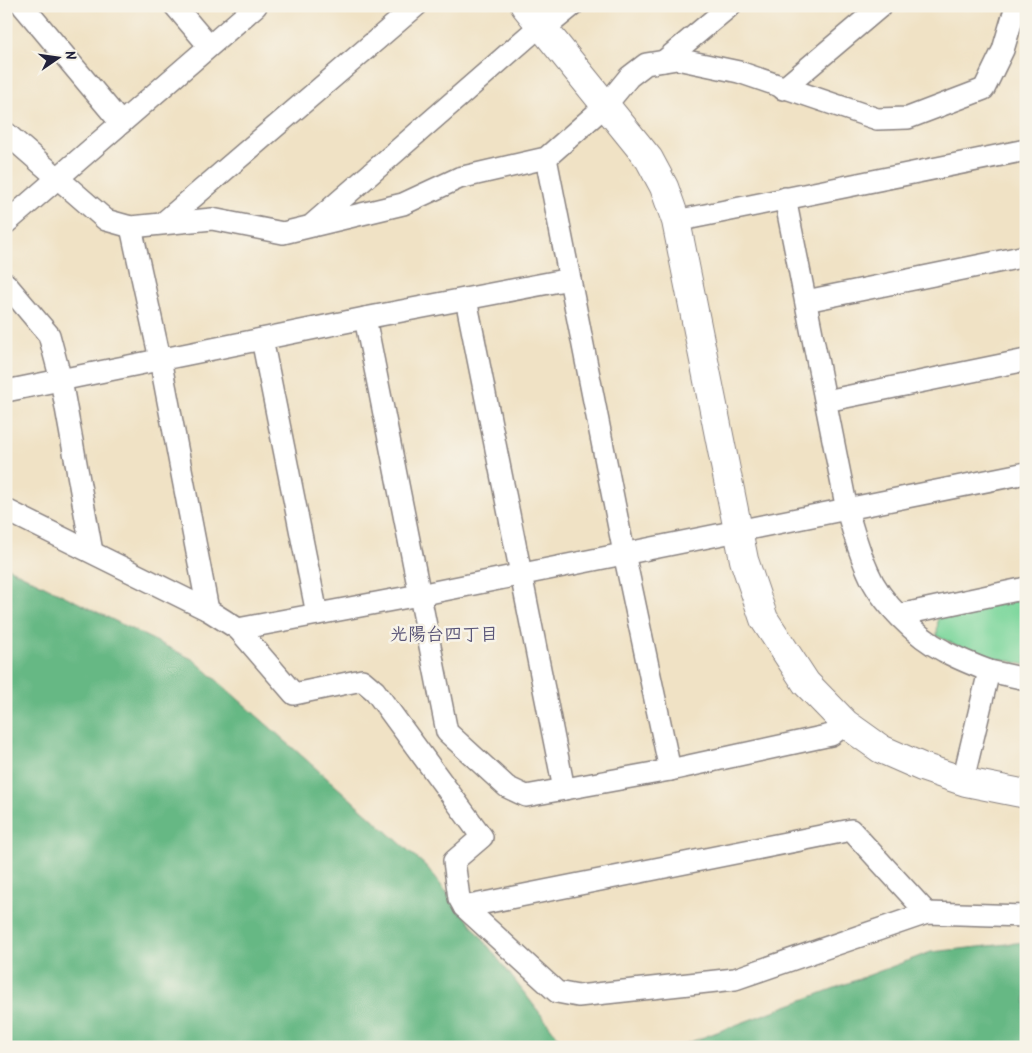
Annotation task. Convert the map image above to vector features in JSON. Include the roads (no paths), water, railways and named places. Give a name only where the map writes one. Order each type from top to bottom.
[{"type":"street","points":[[23,6],[121,123]]},
{"type":"street","points":[[175,6],[209,46]]},
{"type":"street","points":[[6,223],[256,6]]},
{"type":"street","points":[[162,223],[416,6]]},
{"type":"street","points":[[310,227],[536,20],[572,6]]},
{"type":"street","points":[[664,61],[730,6]]},
{"type":"street","points":[[783,88],[881,6]]},
{"type":"street","points":[[6,132],[106,220],[131,227],[212,219],[283,233],[403,204],[459,178],[546,158],[606,105],[629,77],[646,64],[677,59],[739,72],[877,119],[908,118],[944,106],[984,89],[1003,50],[1016,6]]},
{"type":"street","points":[[536,20],[650,159],[664,187],[676,221],[744,560],[764,619],[806,683],[846,724],[881,749],[922,767],[963,780],[1026,794]]},
{"type":"street","points":[[676,221],[1026,150]]},
{"type":"street","points":[[546,158],[624,553],[670,770]]},
{"type":"street","points":[[785,198],[847,510],[856,544],[868,574],[899,615],[916,632],[942,651],[989,671],[1026,679]]},
{"type":"street","points":[[131,227],[160,359],[208,610]]},
{"type":"street","points":[[806,300],[1026,256]]},
{"type":"street","points":[[6,391],[364,318],[570,280]]},
{"type":"street","points":[[6,284],[49,335],[61,380],[92,552]]},
{"type":"street","points":[[466,299],[564,789]]},
{"type":"street","points":[[364,318],[418,596],[447,732],[507,787],[526,796],[670,770],[830,734],[846,724]]},
{"type":"street","points":[[262,339],[318,614]]},
{"type":"street","points":[[826,401],[1026,360]]},
{"type":"street","points":[[238,629],[418,596],[1026,473]]},
{"type":"street","points":[[6,510],[208,610],[238,629],[294,694],[362,680],[375,691],[482,837],[454,861],[459,898],[464,906],[557,992],[578,996],[735,979],[927,913],[1026,916]]},
{"type":"street","points":[[899,615],[1026,588]]},
{"type":"street","points":[[963,780],[989,671]]},
{"type":"street","points":[[464,906],[851,830],[927,913]]},
{"type":"district","name":"光陽台四丁目","points":[[444,634]]}]
